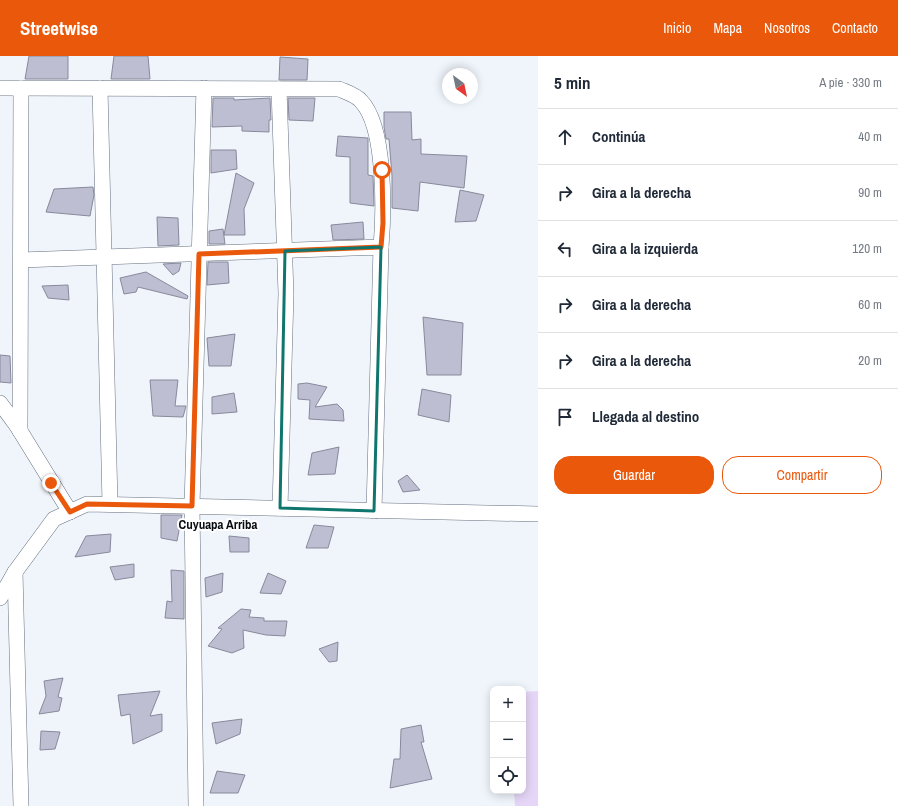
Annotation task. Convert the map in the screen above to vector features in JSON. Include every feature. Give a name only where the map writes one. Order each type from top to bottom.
[{"type":"street","points":[[0,88],[340,89],[360,100],[368,111],[379,147],[382,170],[383,223],[381,247],[374,511]]},
{"type":"street","points":[[20,431],[21,88]]},
{"type":"street","points":[[100,88],[110,504]]},
{"type":"street","points":[[196,806],[192,506],[204,88]]},
{"type":"street","points":[[279,89],[286,294],[280,508]]},
{"type":"street","points":[[20,260],[381,247]]},
{"type":"street","points":[[0,403],[20,431],[70,512]]},
{"type":"street","points":[[0,598],[15,572],[54,519],[87,504],[538,514]]},
{"type":"street","points":[[15,572],[20,806]]},
{"type":"highlighted area","points":[[381,247],[374,511],[280,508],[285,251]]},
{"type":"shaded area","points":[[538,691],[538,806],[515,806],[514,794],[526,794],[526,692]]},
{"type":"building","points":[[29,56],[68,56],[68,79],[25,79]]},
{"type":"building","points":[[114,56],[148,56],[150,79],[111,79]]},
{"type":"building","points":[[280,57],[308,59],[307,80],[279,80]]},
{"type":"building","points":[[213,98],[234,98],[234,100],[270,98],[271,120],[269,120],[269,132],[242,131],[242,126],[212,127]]},
{"type":"building","points":[[288,98],[315,98],[313,121],[289,120]]},
{"type":"building","points":[[384,112],[411,112],[412,140],[421,139],[421,154],[467,156],[464,188],[420,182],[418,211],[392,208],[392,176],[389,139],[386,139]]},
{"type":"building","points":[[338,136],[368,138],[368,175],[373,176],[374,206],[350,203],[350,157],[336,156]]},
{"type":"building","points":[[211,150],[236,150],[237,169],[211,173]]},
{"type":"building","points":[[236,173],[254,183],[244,209],[245,235],[224,235]]},
{"type":"building","points":[[93,187],[94,195],[90,216],[46,212],[54,189]]},
{"type":"building","points":[[460,190],[484,195],[476,221],[455,222]]},
{"type":"building","points":[[157,217],[178,218],[179,245],[158,246]]},
{"type":"building","points":[[363,222],[364,239],[333,240],[331,225]]},
{"type":"building","points":[[223,229],[225,244],[209,244],[209,231]]},
{"type":"building","points":[[208,262],[228,262],[229,283],[207,285]]},
{"type":"building","points":[[181,263],[179,271],[173,275],[163,264]]},
{"type":"building","points":[[146,272],[188,296],[187,299],[138,287],[136,292],[124,294],[120,278]]},
{"type":"building","points":[[68,285],[69,300],[48,298],[42,286]]},
{"type":"building","points":[[423,317],[463,323],[461,375],[427,375]]},
{"type":"building","points":[[235,334],[231,366],[209,366],[207,338]]},
{"type":"building","points":[[0,355],[10,356],[11,383],[0,382]]},
{"type":"building","points":[[150,380],[178,380],[175,406],[186,406],[183,417],[153,416]]},
{"type":"building","points":[[307,383],[327,387],[315,407],[337,404],[343,410],[344,421],[309,419],[310,400],[298,399],[298,384]]},
{"type":"building","points":[[422,389],[451,395],[449,422],[418,415]]},
{"type":"building","points":[[234,393],[237,412],[212,414],[212,397]]},
{"type":"building","points":[[339,447],[335,474],[308,475],[312,453]]},
{"type":"building","points":[[407,475],[420,490],[403,492],[398,481]]},
{"type":"building","points":[[161,515],[182,515],[177,541],[161,538]]},
{"type":"building","points":[[314,525],[334,527],[328,548],[306,548]]},
{"type":"building","points":[[111,534],[110,552],[75,557],[86,536]]},
{"type":"building","points":[[229,536],[249,538],[249,552],[230,552]]},
{"type":"building","points":[[134,564],[134,577],[115,580],[110,567]]},
{"type":"building","points":[[171,570],[184,571],[184,619],[165,618],[167,601],[172,602]]},
{"type":"building","points":[[223,573],[222,592],[206,597],[205,578]]},
{"type":"building","points":[[268,573],[286,581],[281,594],[260,593]]},
{"type":"building","points":[[241,609],[251,610],[249,617],[264,618],[264,621],[287,621],[285,636],[266,635],[243,630],[244,648],[232,653],[208,646],[222,629],[218,628]]},
{"type":"building","points":[[338,642],[337,661],[329,662],[319,649]]},
{"type":"building","points":[[63,678],[58,697],[62,698],[59,711],[39,714],[46,696],[44,681]]},
{"type":"building","points":[[160,691],[150,716],[162,714],[162,731],[133,744],[130,714],[121,716],[118,695]]},
{"type":"building","points":[[242,719],[240,734],[216,744],[212,723]]},
{"type":"building","points":[[421,725],[424,742],[421,742],[432,779],[390,788],[394,759],[400,759],[401,729]]},
{"type":"building","points":[[41,731],[60,732],[55,749],[40,750]]},
{"type":"building","points":[[217,771],[245,775],[238,793],[210,793]]},
{"type":"district","name":"Cuyuapa Arriba","points":[[218,524]]},
{"type":"route","points":[[51,483],[70,512],[87,504],[192,506],[199,254],[381,247],[383,223],[382,170]]}]
